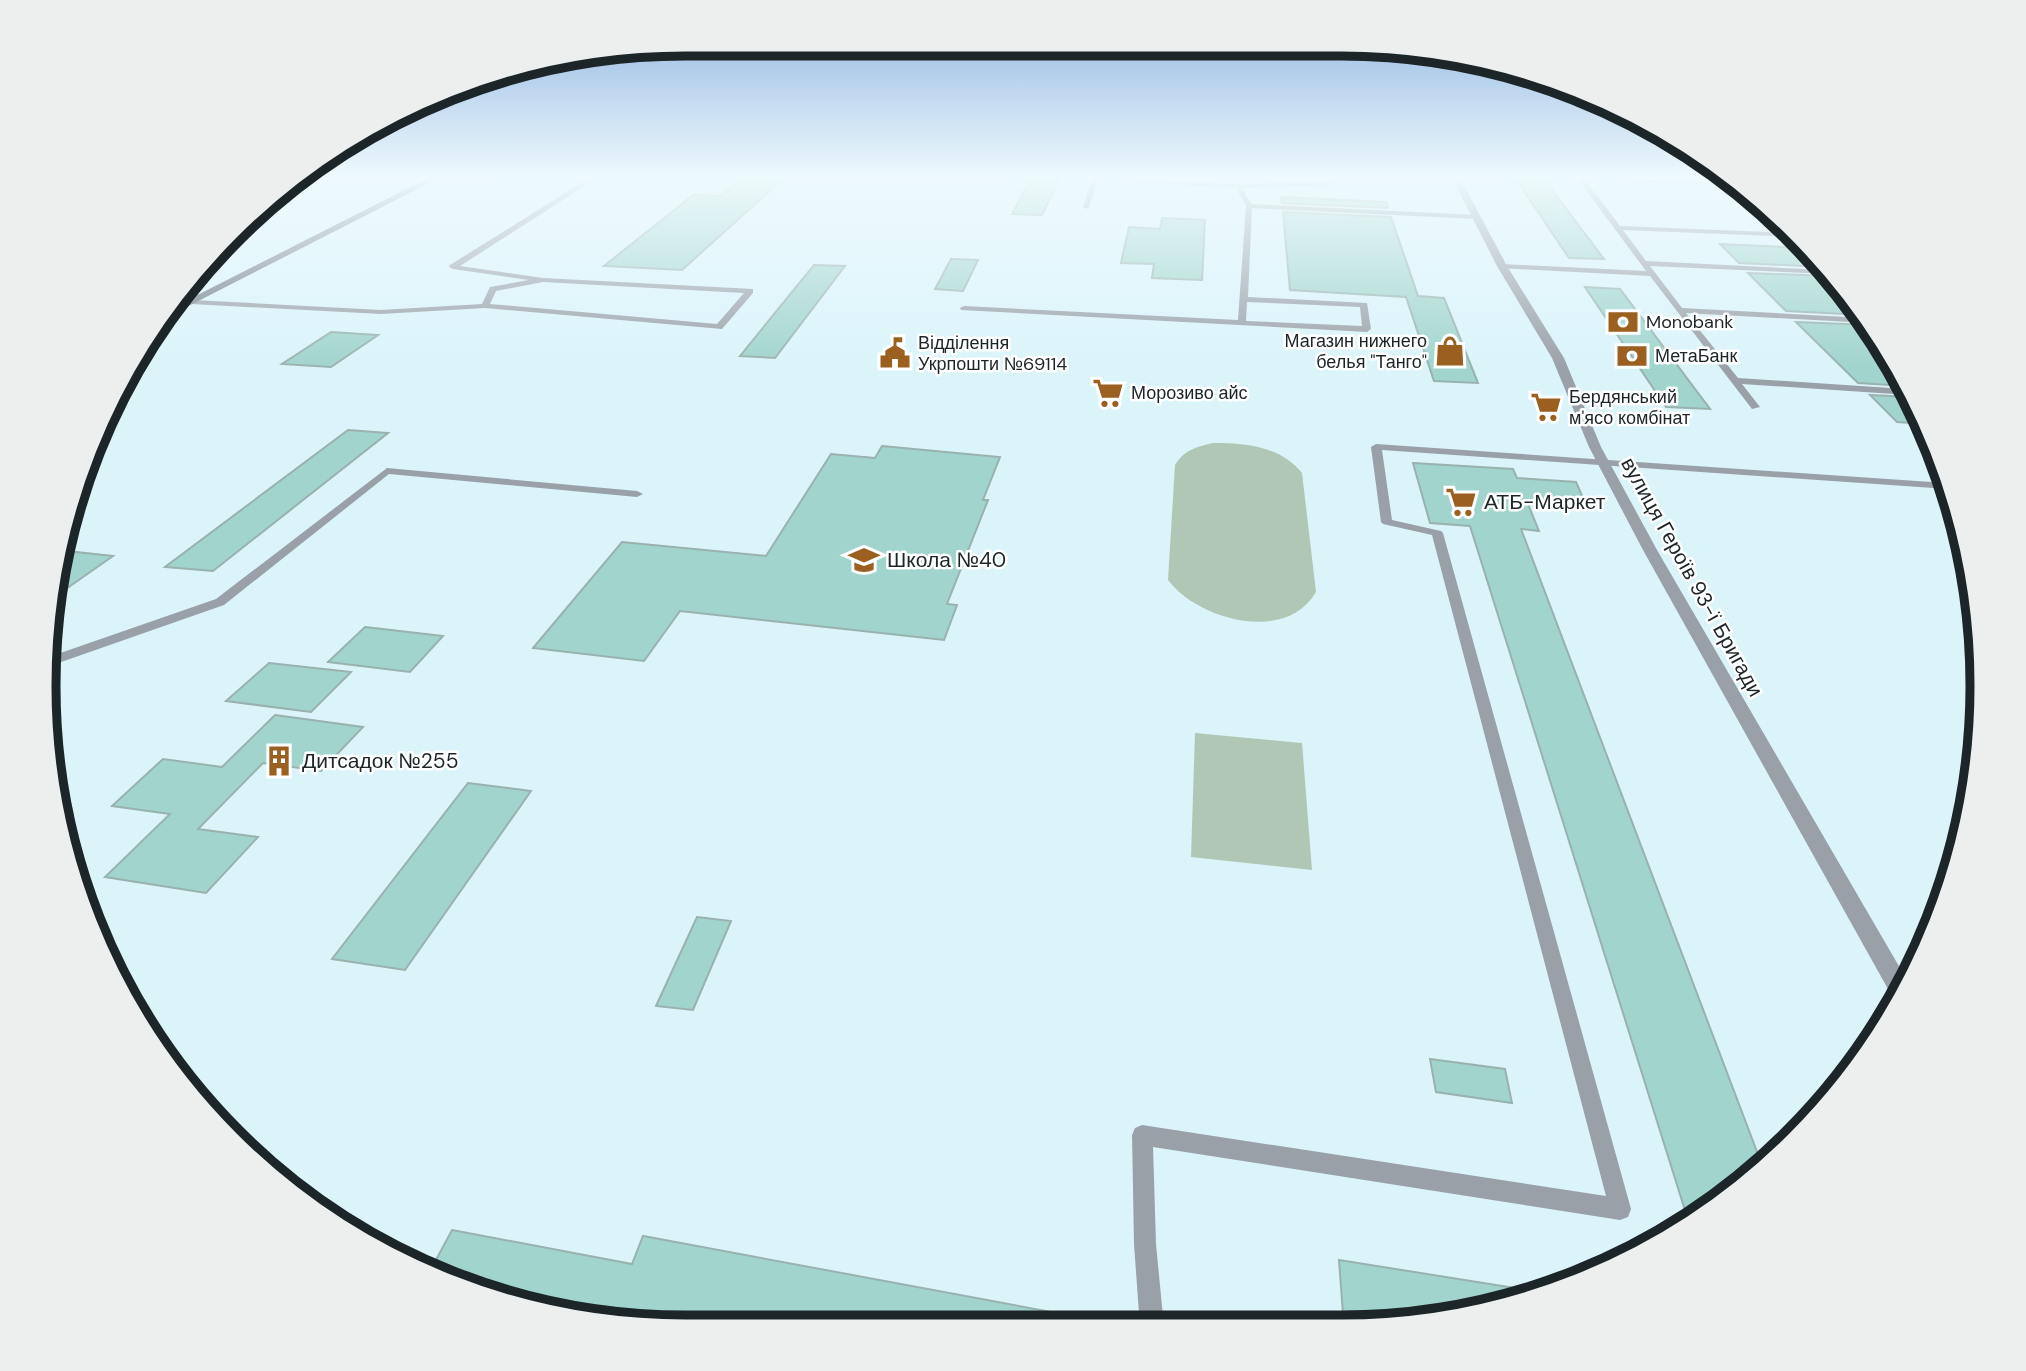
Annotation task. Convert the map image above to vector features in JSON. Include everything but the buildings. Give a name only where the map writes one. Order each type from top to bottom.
[{"type":"main road","points":[[183,306],[309,242]]},
{"type":"street","name":"вулиця Героїв 93-ї Бригади","points":[[1490,242],[1558,358],[1595,447],[1605,461],[1650,550],[1896,982]]},
{"type":"lane","points":[[187,301],[381,312],[485,306],[719,327],[750,291],[543,281],[453,267],[493,242]]},
{"type":"lane","points":[[1242,323],[1246,242]]},
{"type":"lane","points":[[1628,242],[1755,407]]},
{"type":"lane","points":[[1644,263],[1815,271]]},
{"type":"lane","points":[[1502,266],[1652,275]]},
{"type":"lane","points":[[485,306],[493,289],[543,281]]},
{"type":"lane","points":[[964,308],[1367,329],[1364,305],[1242,299]]},
{"type":"lane","points":[[1680,310],[1853,320]]},
{"type":"lane","points":[[1735,381],[1897,391]]},
{"type":"lane","points":[[1151,1315],[1145,1244],[1142,1135],[1620,1209],[1437,533],[1387,522],[1376,447],[1938,485]]},
{"type":"lane","points":[[57,659],[220,602],[387,471],[637,494]]},
{"type":"green space","points":[[1213,443],[1262,448],[1283,457],[1302,473],[1316,592],[1302,608],[1284,618],[1264,622],[1220,615],[1182,594],[1168,580],[1175,465],[1191,450]]},
{"type":"green space","points":[[1195,733],[1302,743],[1312,870],[1191,857]]},
{"type":"place","name":"Monobank","points":[[1623,322]]},
{"type":"place","name":"Магазин нижнего белья \"Танго\"","points":[[1450,351]]},
{"type":"place","name":"Відділення Укрпошти №69114","points":[[895,353]]},
{"type":"place","name":"МетаБанк","points":[[1632,356]]},
{"type":"place","name":"Морозиво айс","points":[[1108,393]]},
{"type":"place","name":"Бердянський м'ясо комбінат","points":[[1546,407]]},
{"type":"place","name":"АТБ-Маркет","points":[[1461,502]]},
{"type":"place","name":"Школа №40","points":[[864,560]]},
{"type":"place","name":"Дитсадок №255","points":[[279,761]]}]
